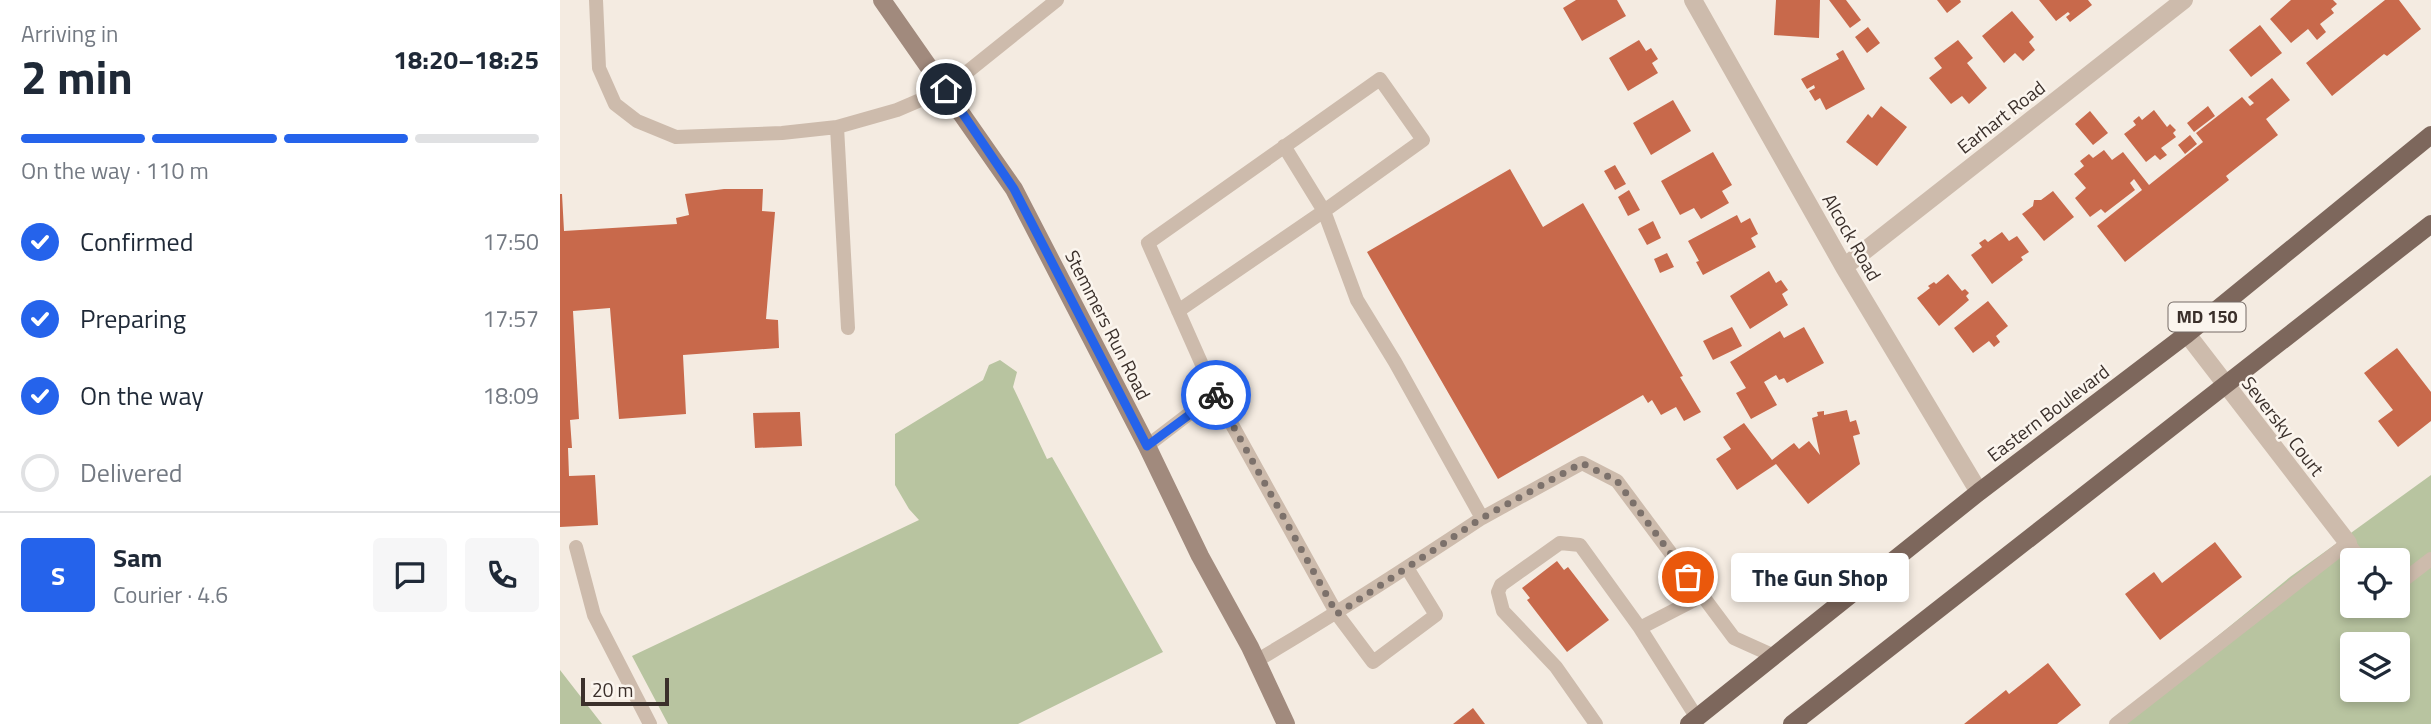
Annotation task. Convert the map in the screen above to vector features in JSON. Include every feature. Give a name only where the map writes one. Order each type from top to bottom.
[{"type":"main road","name":"Stemmers Run Road","points":[[882,0],[1014,189],[1286,724]]},
{"type":"main road","name":"Eastern Boulevard","points":[[1693,721],[1979,492],[2187,334],[2431,135]]},
{"type":"main road","points":[[1792,724],[2431,224]]},
{"type":"street","name":"Alcock Road","points":[[1693,0],[1844,267],[1979,492]]},
{"type":"street","name":"Earhart Road","points":[[1844,267],[2184,0]]},
{"type":"street","name":"Seversky Court","points":[[2187,334],[2224,386],[2348,543]]},
{"type":"lane","points":[[596,0],[599,68],[615,104],[636,121],[676,137],[782,133],[837,127],[897,110],[946,89],[1057,0]]},
{"type":"lane","points":[[1178,311],[1423,140],[1380,79],[1148,243],[1178,311],[1216,394],[1337,614],[1373,662],[1436,615],[1407,568]]},
{"type":"lane","points":[[837,127],[848,328]]},
{"type":"lane","points":[[1284,146],[1324,211],[1357,300],[1395,362],[1482,518]]},
{"type":"lane","points":[[1147,446],[1216,394]]},
{"type":"lane","points":[[1256,661],[1337,614],[1482,518],[1582,463],[1617,481],[1734,638],[1774,656]]},
{"type":"lane","points":[[1596,724],[1556,667],[1503,611],[1498,592],[1501,585],[1560,543],[1580,545],[1640,628],[1693,721]]},
{"type":"lane","points":[[2116,724],[2348,543],[2352,548]]},
{"type":"lane","points":[[576,547],[594,615],[650,724]]},
{"type":"lane","points":[[2410,575],[2431,559]]},
{"type":"lane","points":[[1640,628],[1702,596]]},
{"type":"green space","points":[[1000,360],[1017,372],[1013,387],[1047,459],[1052,457],[1163,652],[1018,724],[668,724],[632,656],[919,520],[895,485],[895,434],[983,380],[989,365]]},
{"type":"green space","points":[[2431,475],[2431,724],[2110,724],[2290,577]]},
{"type":"green space","points":[[560,670],[602,724],[560,724]]},
{"type":"building","points":[[1576,0],[1617,0],[1626,16],[1582,41],[1563,8]]},
{"type":"building","points":[[1776,0],[1820,0],[1819,38],[1774,35]]},
{"type":"building","points":[[1829,0],[1846,0],[1861,20],[1850,28]]},
{"type":"building","points":[[1937,0],[1960,0],[1961,2],[1947,13]]},
{"type":"building","points":[[2039,0],[2088,0],[2092,5],[2070,22],[2066,17],[2070,14],[2068,12],[2056,21]]},
{"type":"building","points":[[2291,0],[2333,0],[2337,4],[2331,9],[2334,13],[2320,24],[2326,32],[2317,40],[2308,29],[2291,43],[2270,19]]},
{"type":"building","points":[[2385,0],[2399,0],[2421,29],[2387,56],[2384,54],[2332,96],[2306,63]]},
{"type":"building","points":[[2012,11],[2034,37],[2029,42],[2035,50],[2023,61],[2015,53],[2004,63],[1982,36]]},
{"type":"building","points":[[2260,25],[2282,53],[2251,77],[2229,50]]},
{"type":"building","points":[[1868,27],[1880,43],[1867,53],[1855,37]]},
{"type":"building","points":[[1639,40],[1646,51],[1651,48],[1658,59],[1652,63],[1658,73],[1628,91],[1609,58]]},
{"type":"building","points":[[1958,40],[1973,58],[1967,63],[1987,88],[1969,104],[1962,96],[1951,104],[1929,78],[1942,68],[1934,58]]},
{"type":"building","points":[[1843,50],[1865,89],[1826,110],[1820,98],[1815,101],[1809,91],[1815,88],[1814,85],[1807,89],[1801,79],[1839,59],[1836,54]]},
{"type":"building","points":[[2272,78],[2290,100],[2266,119],[2278,135],[2226,176],[2229,180],[2125,262],[2097,226],[2142,190],[2134,179],[2130,183],[2135,190],[2105,213],[2101,209],[2090,217],[2075,198],[2086,188],[2074,174],[2084,166],[2080,161],[2089,154],[2093,158],[2104,150],[2112,160],[2123,152],[2149,185],[2203,142],[2196,133],[2242,97],[2250,106],[2254,103],[2248,97]]},
{"type":"building","points":[[1673,100],[1691,131],[1651,155],[1633,123]]},
{"type":"building","points":[[1881,106],[1907,127],[1877,166],[1846,142],[1868,114],[1872,118]]},
{"type":"building","points":[[2208,106],[2215,116],[2194,132],[2187,123]]},
{"type":"building","points":[[2154,110],[2167,127],[2170,124],[2176,130],[2173,133],[2176,137],[2161,148],[2167,155],[2160,160],[2155,155],[2146,162],[2124,134],[2136,125],[2133,121],[2139,116],[2142,120]]},
{"type":"building","points":[[2090,111],[2108,133],[2093,145],[2075,124]]},
{"type":"building","points":[[2190,135],[2197,144],[2185,154],[2178,145]]},
{"type":"building","points":[[1713,152],[1732,185],[1722,191],[1729,203],[1701,219],[1694,208],[1680,215],[1661,181]]},
{"type":"building","points":[[1615,165],[1626,184],[1615,190],[1604,171]]},
{"type":"building","points":[[1510,169],[1543,227],[1583,203],[1701,412],[1684,421],[1676,407],[1661,415],[1652,400],[1648,403],[1643,395],[1498,479],[1367,252]]},
{"type":"building","points":[[724,189],[763,189],[762,211],[775,212],[766,319],[778,320],[779,348],[683,355],[686,414],[619,419],[610,308],[573,311],[579,419],[570,420],[572,448],[568,448],[569,476],[595,475],[598,525],[560,527],[560,194],[564,231],[677,224],[676,218],[689,215],[685,194]]},
{"type":"building","points":[[1629,190],[1640,210],[1628,216],[1618,197]]},
{"type":"building","points":[[2053,191],[2074,217],[2044,241],[2022,214],[2033,206],[2034,200],[2041,200]]},
{"type":"building","points":[[1737,215],[1741,223],[1750,218],[1758,234],[1751,238],[1756,247],[1703,275],[1688,241]]},
{"type":"building","points":[[1653,221],[1661,238],[1647,245],[1638,229]]},
{"type":"building","points":[[2002,232],[2009,241],[2017,236],[2029,252],[2021,257],[2023,260],[1992,284],[1971,255],[1982,247],[1979,243],[1985,239],[1988,242]]},
{"type":"building","points":[[1667,253],[1674,267],[1660,273],[1654,259]]},
{"type":"building","points":[[1769,271],[1776,283],[1781,280],[1788,290],[1782,294],[1788,305],[1750,329],[1730,296]]},
{"type":"building","points":[[1948,274],[1962,291],[1965,289],[1969,293],[1966,296],[1969,300],[1939,326],[1917,298],[1930,288],[1928,286],[1934,282],[1936,284]]},
{"type":"building","points":[[1988,301],[2008,326],[1996,336],[2000,342],[1994,347],[1989,341],[1973,353],[1954,328]]},
{"type":"building","points":[[1732,327],[1742,346],[1713,360],[1703,341]]},
{"type":"building","points":[[1804,327],[1824,363],[1787,383],[1784,378],[1779,380],[1776,375],[1764,382],[1777,405],[1751,419],[1736,393],[1746,388],[1730,362],[1780,331],[1784,338]]},
{"type":"building","points":[[2397,348],[2431,392],[2431,421],[2398,447],[2378,421],[2393,410],[2364,373]]},
{"type":"building","points":[[1847,410],[1850,422],[1856,420],[1860,434],[1853,436],[1860,464],[1808,504],[1776,464],[1737,490],[1716,459],[1731,449],[1723,437],[1744,423],[1772,460],[1794,443],[1799,449],[1809,441],[1820,455],[1812,418],[1818,416],[1817,412],[1824,411],[1824,415]]},
{"type":"building","points":[[800,412],[802,446],[755,448],[753,413]]},
{"type":"building","points":[[2215,542],[2242,577],[2160,640],[2125,594],[2154,572],[2162,583]]},
{"type":"building","points":[[1557,561],[1564,570],[1568,567],[1609,620],[1567,652],[1527,600],[1530,598],[1522,588]]},
{"type":"building","points":[[2048,663],[2081,705],[2057,724],[1964,724],[2006,690],[2009,694]]},
{"type":"building","points":[[1473,708],[1485,724],[1453,724]]},
{"type":"way so far","points":[[1216,395],[1337,614],[1482,518],[1582,463],[1617,481],[1688,577]]},
{"type":"place","name":"The Gun Shop","points":[[1688,577]]},
{"type":"route","points":[[946,89],[1014,189],[1147,446],[1216,395]]}]
